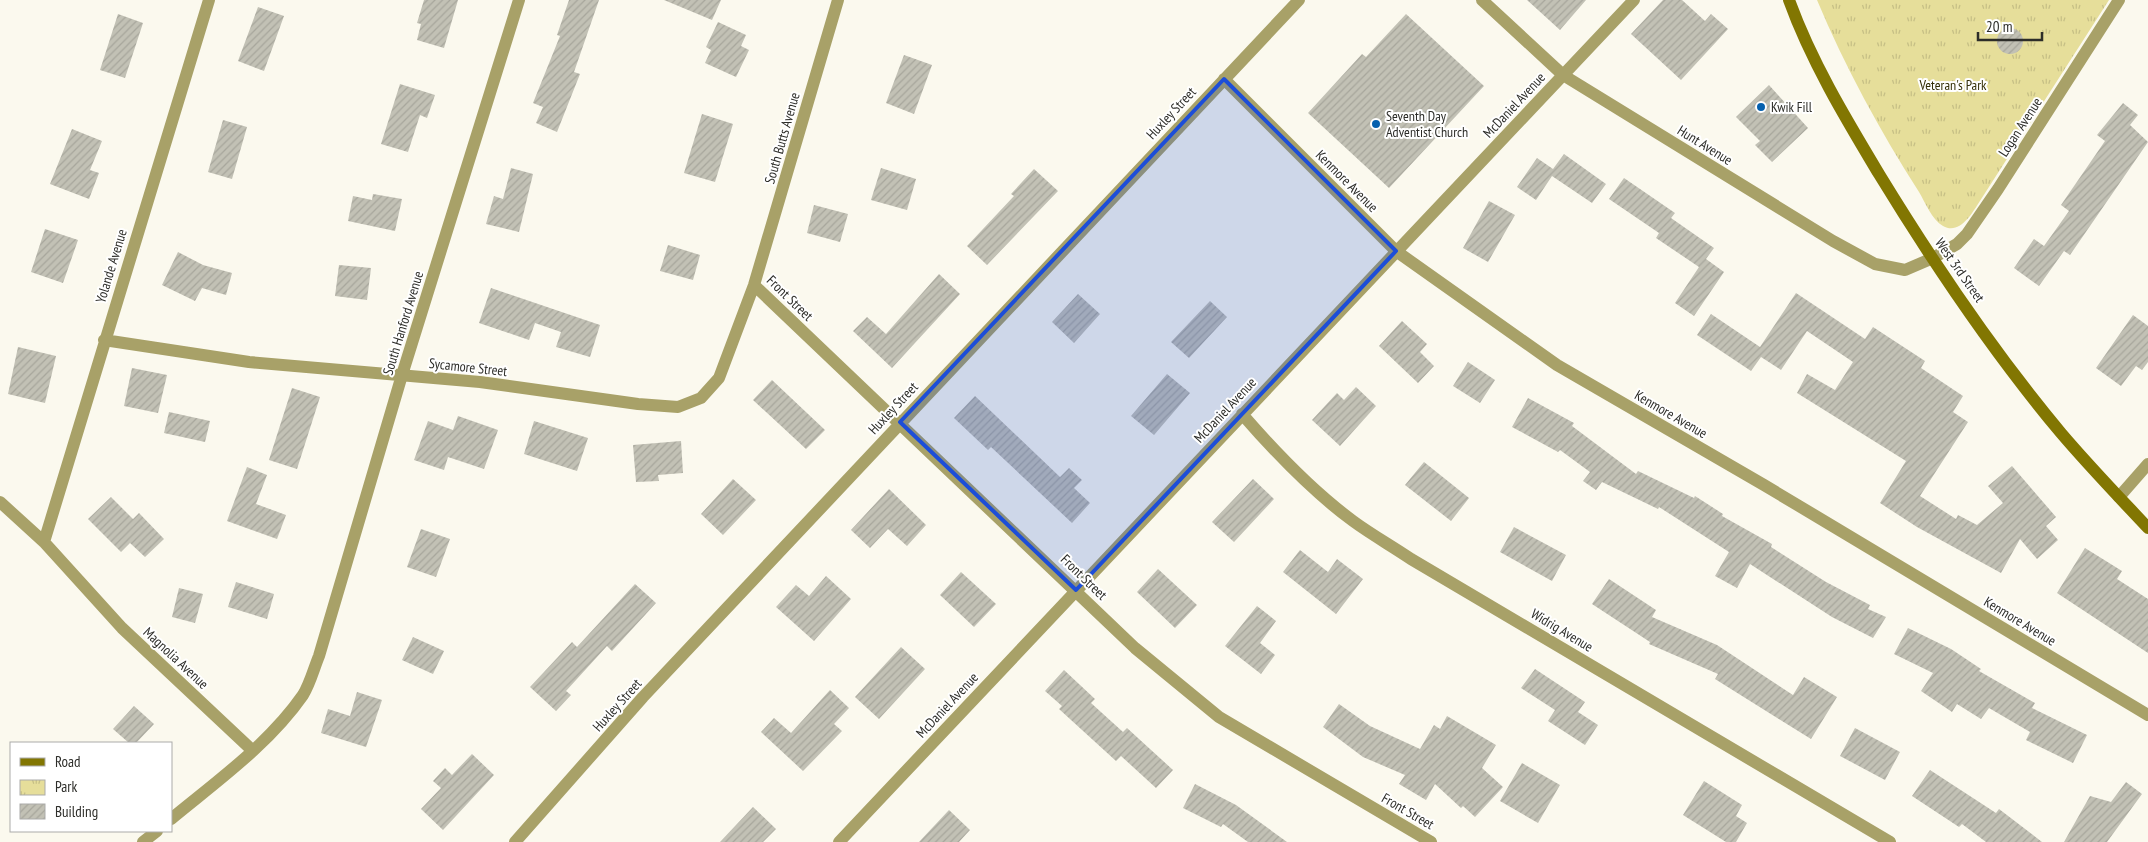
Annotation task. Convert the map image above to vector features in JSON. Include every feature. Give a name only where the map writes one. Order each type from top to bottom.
[{"type":"street","name":"Yolande Avenue","points":[[44,542],[209,0]]},
{"type":"street","name":"South Hanford Avenue","points":[[252,750],[280,723],[304,694],[319,656],[402,376],[519,0]]},
{"type":"street","name":"South Butts Avenue","points":[[754,285],[838,0]]},
{"type":"street","name":"Huxley Street","points":[[515,842],[643,697],[1299,0]]},
{"type":"street","name":"Hunt Avenue","points":[[1482,0],[1563,75],[1833,242],[1875,264],[1905,270],[1933,258]]},
{"type":"street","name":"McDaniel Avenue","points":[[840,842],[1634,0]]},
{"type":"street","name":"West 3rd Street","points":[[1789,0],[1825,78],[1862,146],[1933,258],[2018,379],[2062,434],[2148,528]]},
{"type":"street","name":"Logan Avenue","points":[[1933,258],[1957,244],[1967,234],[2119,0]]},
{"type":"street","name":"Kenmore Avenue","points":[[1224,79],[1396,251],[1557,365],[1778,494],[2148,715]]},
{"type":"street","name":"Sycamore Street","points":[[104,340],[249,362],[480,382],[638,404],[678,407],[701,398],[719,378],[754,285]]},
{"type":"street","name":"Front Street","points":[[754,285],[1136,648],[1218,717],[1432,842]]},
{"type":"street","name":"Widrig Avenue","points":[[1242,414],[1266,441],[1311,485],[1360,525],[1412,559],[1890,842]]},
{"type":"street","points":[[2119,497],[2148,464]]},
{"type":"street","name":"Magnolia Avenue","points":[[0,502],[44,542],[122,628],[252,750]]},
{"type":"street","points":[[172,818],[252,750]]},
{"type":"street","points":[[143,842],[156,832]]},
{"type":"highlighted area","points":[[1224,79],[1396,251],[1076,590],[900,422]]},
{"type":"green space","name":"Veteran's Park","points":[[1817,0],[2109,0],[1972,213],[1959,226],[1949,228],[1939,223],[1932,215],[1891,146],[1851,74]]},
{"type":"building","points":[[424,0],[458,0],[444,48],[417,40],[421,24],[417,23]]},
{"type":"building","points":[[569,0],[599,0],[574,72],[580,74],[557,132],[536,123],[543,107],[533,103],[560,36],[557,35]]},
{"type":"building","points":[[664,0],[721,0],[712,20]]},
{"type":"building","points":[[1527,0],[1586,0],[1560,30]]},
{"type":"building","points":[[1663,0],[1682,0],[1705,21],[1711,14],[1728,29],[1681,80],[1631,34]]},
{"type":"building","points":[[258,7],[284,16],[264,71],[238,61]]},
{"type":"building","points":[[118,14],[143,23],[125,78],[100,70]]},
{"type":"building","points":[[1406,14],[1484,86],[1389,188],[1308,113],[1362,54],[1366,57]]},
{"type":"building","points":[[718,22],[746,35],[741,46],[749,50],[736,77],[705,63],[711,50],[706,47]]},
{"type":"building","points":[[2010,28],[2019,32],[2023,41],[2019,50],[2010,54],[2001,50],[1997,41],[2001,32]]},
{"type":"building","points":[[904,55],[932,65],[914,114],[886,103]]},
{"type":"building","points":[[400,84],[435,95],[427,118],[420,115],[408,152],[381,144]]},
{"type":"building","points":[[1769,85],[1808,128],[1772,162],[1755,145],[1760,141],[1736,117]]},
{"type":"building","points":[[2123,103],[2138,115],[2130,125],[2148,142],[2070,255],[2064,251],[2039,286],[2014,268],[2034,239],[2044,246],[2069,211],[2061,205],[2105,141],[2097,135]]},
{"type":"building","points":[[702,114],[733,124],[715,182],[684,173]]},
{"type":"building","points":[[223,120],[247,127],[232,179],[208,172]]},
{"type":"building","points":[[72,129],[102,141],[90,170],[99,173],[89,199],[50,184]]},
{"type":"building","points":[[1564,154],[1606,184],[1592,203],[1552,176],[1536,200],[1517,187],[1537,158],[1553,169]]},
{"type":"building","points":[[511,168],[533,174],[519,232],[486,224],[494,196],[503,199]]},
{"type":"building","points":[[881,168],[916,179],[907,210],[871,200]]},
{"type":"building","points":[[1034,169],[1058,191],[987,265],[967,246],[1014,196],[1011,194]]},
{"type":"building","points":[[1624,178],[1675,213],[1671,218],[1714,248],[1706,259],[1724,272],[1694,316],[1675,303],[1699,267],[1656,238],[1659,233],[1609,199]]},
{"type":"building","points":[[373,194],[402,199],[395,231],[348,221],[353,196],[372,200]]},
{"type":"building","points":[[1489,201],[1515,215],[1488,262],[1463,248]]},
{"type":"building","points":[[814,205],[848,214],[840,242],[807,233]]},
{"type":"building","points":[[45,229],[78,240],[63,283],[31,272]]},
{"type":"building","points":[[668,245],[700,255],[693,280],[660,271]]},
{"type":"building","points":[[178,252],[203,265],[232,273],[226,295],[202,288],[195,301],[162,285]]},
{"type":"building","points":[[339,265],[371,268],[367,300],[335,296]]},
{"type":"building","points":[[939,274],[960,294],[892,368],[853,331],[867,317],[886,334]]},
{"type":"building","points":[[491,288],[600,325],[590,357],[556,347],[561,332],[535,323],[529,340],[479,323]]},
{"type":"building","points":[[1796,293],[1865,339],[1873,327],[1925,361],[1921,368],[1963,396],[1953,412],[1968,422],[1920,496],[1956,519],[1958,515],[1977,525],[2003,503],[1988,486],[2012,466],[2056,517],[2046,526],[2058,540],[2037,559],[2020,539],[2001,573],[1917,527],[1880,503],[1906,461],[1797,393],[1807,374],[1835,390],[1853,362],[1807,331],[1781,370],[1761,357],[1751,371],[1697,335],[1711,314],[1760,347]]},
{"type":"building","points":[[1078,294],[1100,314],[1074,343],[1052,322]]},
{"type":"building","points":[[1210,301],[1227,317],[1189,358],[1171,342]]},
{"type":"building","points":[[2133,315],[2148,326],[2148,362],[2142,370],[2136,366],[2121,386],[2096,368]]},
{"type":"building","points":[[1402,321],[1427,344],[1420,352],[1434,366],[1418,383],[1379,346]]},
{"type":"building","points":[[18,347],[56,356],[45,403],[8,394]]},
{"type":"building","points":[[1468,362],[1495,380],[1480,403],[1453,386]]},
{"type":"building","points":[[132,368],[167,375],[158,413],[124,406]]},
{"type":"building","points":[[1167,374],[1190,393],[1154,435],[1131,416]]},
{"type":"building","points":[[772,380],[825,430],[806,449],[753,400]]},
{"type":"building","points":[[1356,387],[1376,406],[1340,446],[1312,420],[1337,393],[1344,400]]},
{"type":"building","points":[[292,388],[320,397],[297,469],[269,460]]},
{"type":"building","points":[[975,396],[1060,477],[1069,468],[1082,480],[1074,488],[1090,503],[1072,523],[991,447],[988,450],[954,418]]},
{"type":"building","points":[[1528,398],[1574,423],[1572,426],[1636,474],[1638,471],[1694,498],[1695,496],[1723,514],[1722,516],[1772,544],[1771,547],[1826,582],[1870,605],[1868,609],[1886,617],[1873,638],[1832,617],[1750,564],[1737,588],[1715,576],[1729,552],[1659,507],[1658,509],[1602,482],[1596,490],[1583,481],[1590,472],[1560,450],[1558,452],[1512,427]]},
{"type":"building","points":[[169,412],[210,421],[205,442],[164,433]]},
{"type":"building","points":[[458,416],[498,430],[484,469],[448,457],[444,470],[414,460],[428,421],[453,430]]},
{"type":"building","points":[[534,421],[588,438],[577,471],[524,454]]},
{"type":"building","points":[[681,441],[683,473],[658,475],[659,481],[636,482],[633,445]]},
{"type":"building","points":[[1424,462],[1469,498],[1451,521],[1405,485]]},
{"type":"building","points":[[247,467],[267,475],[256,504],[286,515],[277,539],[227,521]]},
{"type":"building","points":[[733,479],[756,500],[723,535],[701,514]]},
{"type":"building","points":[[1253,479],[1274,499],[1234,542],[1212,522]]},
{"type":"building","points":[[889,489],[926,525],[907,546],[888,529],[870,548],[851,530]]},
{"type":"building","points":[[111,497],[133,519],[139,513],[164,539],[145,557],[130,543],[121,552],[88,519]]},
{"type":"building","points":[[1514,527],[1566,555],[1552,581],[1500,552]]},
{"type":"building","points":[[421,529],[450,539],[436,577],[407,567]]},
{"type":"building","points":[[2085,548],[2122,571],[2117,579],[2148,599],[2148,653],[2057,593]]},
{"type":"building","points":[[1300,550],[1328,572],[1337,559],[1363,579],[1336,614],[1283,572]]},
{"type":"building","points":[[1158,569],[1197,605],[1175,628],[1137,592]]},
{"type":"building","points":[[961,572],[996,604],[974,627],[940,595]]},
{"type":"building","points":[[826,576],[851,599],[814,641],[776,607],[796,585],[809,596]]},
{"type":"building","points":[[1609,579],[1656,610],[1652,617],[1717,645],[1793,695],[1804,677],[1837,697],[1811,739],[1715,679],[1718,674],[1649,644],[1650,642],[1592,604]]},
{"type":"building","points":[[236,582],[274,594],[267,619],[228,607]]},
{"type":"building","points":[[635,584],[656,603],[612,651],[607,646],[566,691],[571,695],[556,711],[530,687],[572,642],[577,647]]},
{"type":"building","points":[[179,588],[203,594],[195,623],[172,617]]},
{"type":"building","points":[[1257,606],[1276,621],[1260,643],[1275,655],[1261,674],[1225,646]]},
{"type":"building","points":[[1908,628],[1951,649],[1981,669],[1979,671],[2035,703],[2032,708],[2087,735],[2073,763],[2026,740],[2030,732],[1989,708],[1981,719],[1957,704],[1952,712],[1921,691],[1933,673],[1894,654]]},
{"type":"building","points":[[413,637],[444,651],[433,674],[402,660]]},
{"type":"building","points":[[901,647],[925,669],[879,719],[855,697]]},
{"type":"building","points":[[1535,669],[1585,702],[1578,712],[1598,725],[1585,745],[1548,721],[1555,710],[1521,688]]},
{"type":"building","points":[[1064,670],[1095,699],[1091,703],[1123,732],[1127,728],[1173,770],[1156,788],[1121,756],[1116,761],[1059,709],[1062,706],[1045,691]]},
{"type":"building","points":[[830,690],[849,708],[834,724],[842,731],[803,771],[761,732],[774,718],[791,733]]},
{"type":"building","points":[[357,692],[382,700],[366,747],[321,733],[328,709],[350,716]]},
{"type":"building","points":[[1339,704],[1370,726],[1420,749],[1434,725],[1440,729],[1447,716],[1496,745],[1482,768],[1503,787],[1475,817],[1463,806],[1461,808],[1435,784],[1426,800],[1399,784],[1405,775],[1363,757],[1323,727]]},
{"type":"building","points":[[134,706],[154,724],[137,742],[128,742],[113,729]]},
{"type":"building","points":[[1855,728],[1900,752],[1885,780],[1840,756]]},
{"type":"building","points":[[472,754],[494,775],[443,830],[421,809],[441,788],[433,781],[445,768],[452,775]]},
{"type":"building","points":[[1522,763],[1560,785],[1538,823],[1500,801]]},
{"type":"building","points":[[1930,770],[1996,813],[1999,809],[2042,842],[1986,842],[1962,824],[1959,827],[1912,796]]},
{"type":"building","points":[[1704,781],[1742,805],[1736,816],[1747,823],[1736,842],[1726,842],[1683,815]]},
{"type":"building","points":[[2126,782],[2142,794],[2107,842],[2064,842],[2090,796],[2111,802]]},
{"type":"building","points":[[1195,784],[1236,805],[1287,842],[1248,842],[1223,824],[1221,827],[1183,808]]},
{"type":"building","points":[[753,807],[776,829],[763,842],[720,842]]},
{"type":"building","points":[[949,810],[970,830],[959,842],[919,842]]},
{"type":"place","name":"Kwik Fill","points":[[1761,107]]},
{"type":"place","name":"Seventh Day Adventist Church","points":[[1376,124]]}]
